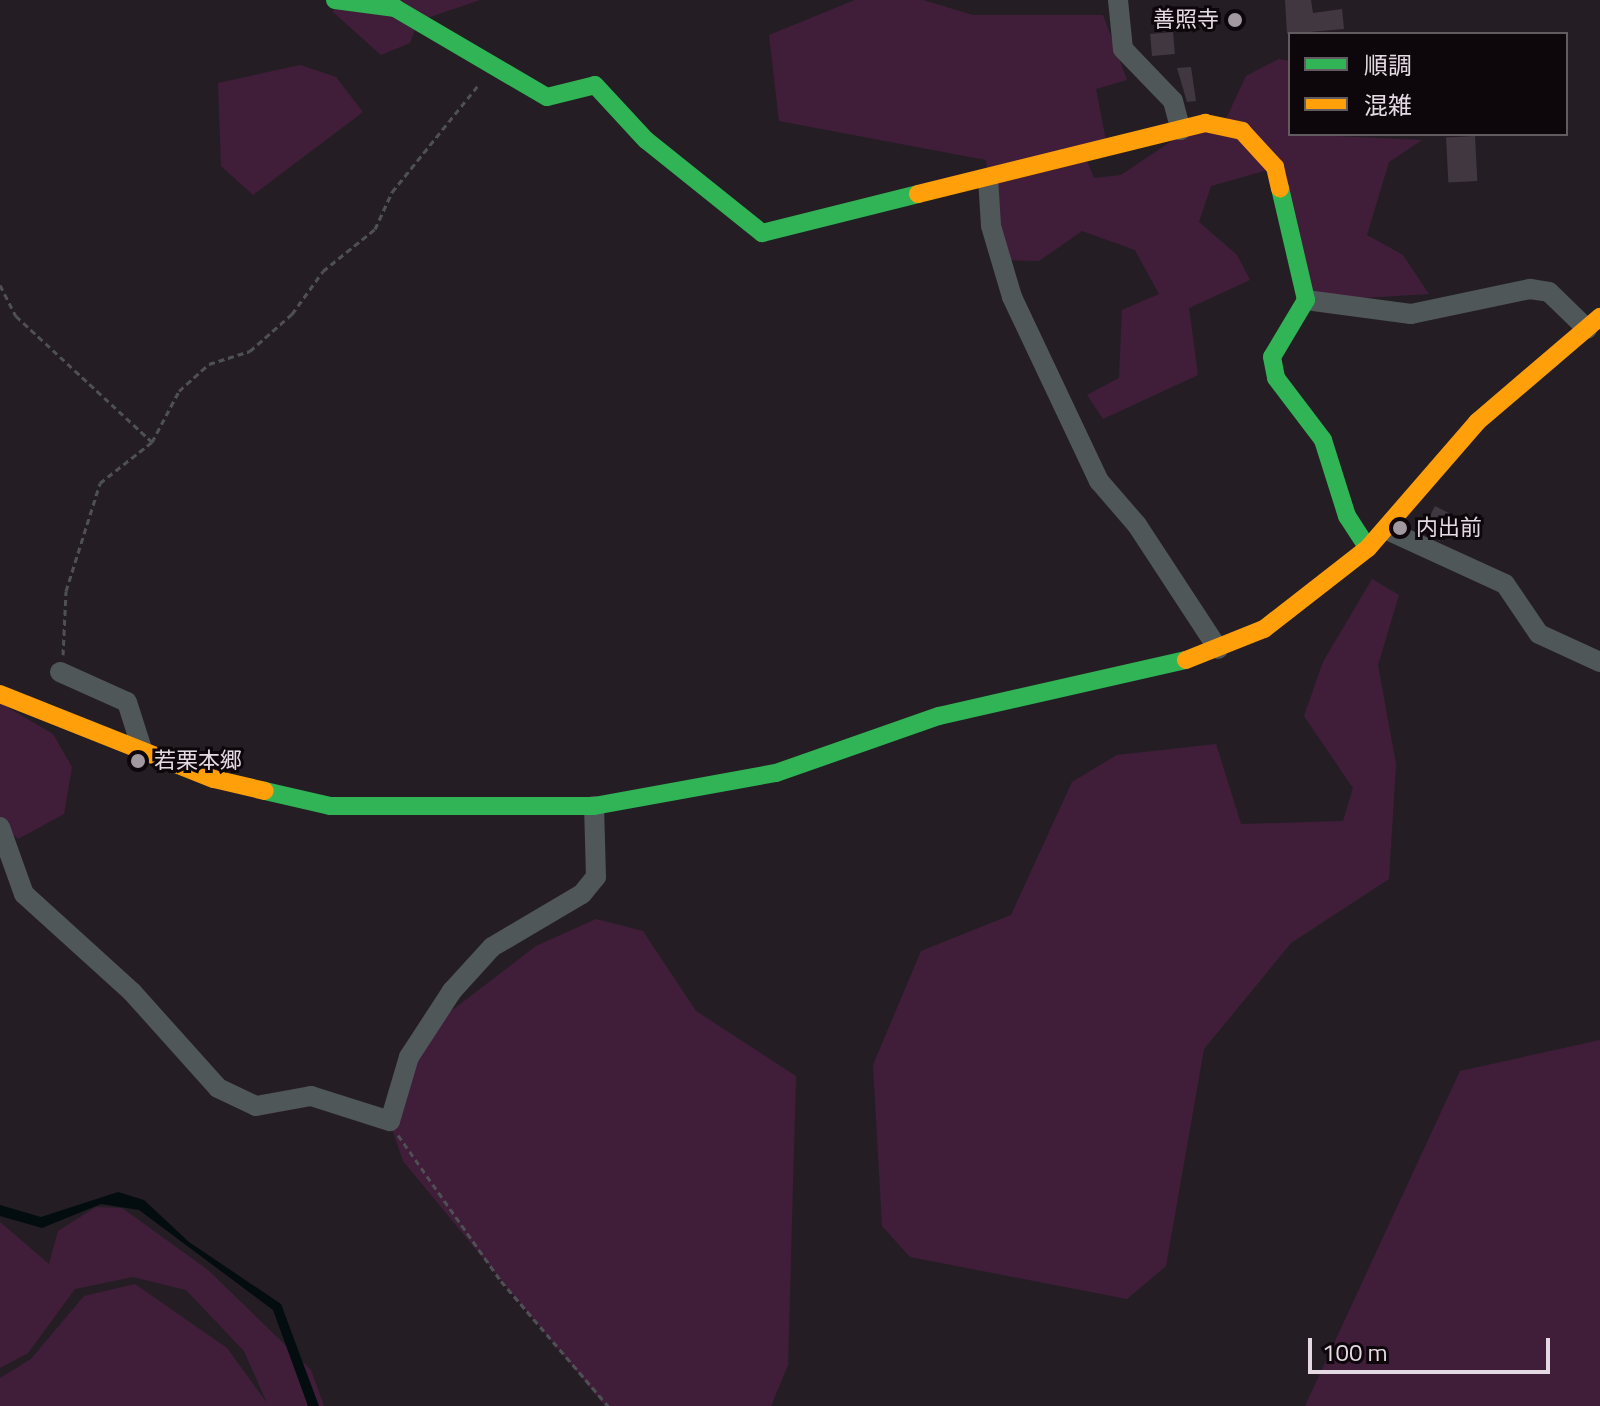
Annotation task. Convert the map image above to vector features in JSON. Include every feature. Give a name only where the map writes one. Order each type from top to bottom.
[{"type":"street","points":[[335,0],[395,8],[492,69],[547,97],[595,85],[646,140],[762,233],[1205,123],[1242,131],[1269,160],[1306,300],[1272,357],[1276,378],[1323,440],[1347,516],[1368,548]]},
{"type":"street","points":[[1118,0],[1123,49],[1173,101],[1181,130]]},
{"type":"street","points":[[988,178],[991,226],[1012,297],[1099,481],[1137,525],[1218,649]]},
{"type":"street","points":[[0,694],[143,752],[274,797],[330,806],[594,806],[776,773],[939,716],[1124,678],[1218,649],[1281,618],[1368,548],[1387,530],[1477,422],[1594,323],[1549,292],[1530,289],[1411,314],[1306,300]]},
{"type":"street","points":[[1387,530],[1505,584],[1539,634],[1600,662]]},
{"type":"street","points":[[60,672],[127,702],[143,752]]},
{"type":"street","points":[[0,827],[24,894],[132,992],[218,1088],[256,1106],[311,1096],[390,1121],[409,1057],[452,991],[492,947],[582,894],[596,877],[594,806]]},
{"type":"path","points":[[60,672],[66,591],[87,513],[100,483],[152,442],[179,391],[209,364],[250,351],[323,271],[375,229],[392,192],[492,69]]},
{"type":"path","points":[[0,285],[16,316],[152,442]]},
{"type":"path","points":[[390,1121],[501,1281],[608,1406]]},
{"type":"shaded area","points":[[335,0],[480,0],[418,21],[410,43],[381,55],[333,12]]},
{"type":"shaded area","points":[[855,0],[923,0],[973,15],[1103,15],[1127,80],[1096,89],[1108,151],[1087,161],[1094,178],[1121,175],[1182,134],[1226,119],[1246,76],[1279,59],[1288,61],[1288,136],[1422,140],[1389,162],[1367,235],[1403,255],[1429,294],[1311,301],[1275,168],[1211,186],[1199,222],[1237,255],[1250,280],[1189,308],[1198,375],[1103,419],[1087,395],[1119,378],[1122,310],[1159,294],[1135,250],[1082,231],[1039,261],[998,260],[986,160],[779,121],[769,35]]},
{"type":"shaded area","points":[[300,65],[336,77],[363,112],[253,195],[221,166],[218,83]]},
{"type":"shaded area","points":[[1372,579],[1399,595],[1378,665],[1396,764],[1389,879],[1291,943],[1204,1049],[1166,1266],[1127,1299],[910,1257],[882,1226],[873,1065],[921,951],[1011,915],[1072,782],[1117,755],[1216,744],[1241,824],[1343,821],[1353,788],[1304,716],[1323,662]]},
{"type":"shaded area","points":[[0,703],[53,734],[72,767],[64,814],[18,839],[0,822]]},
{"type":"shaded area","points":[[596,919],[643,931],[696,1011],[796,1076],[788,1365],[771,1406],[605,1406],[403,1161],[388,1117],[438,1021],[536,946]]},
{"type":"shaded area","points":[[1600,1040],[1600,1406],[1305,1406],[1460,1071]]},
{"type":"shaded area","points":[[118,1192],[144,1200],[189,1242],[281,1304],[319,1406],[308,1406],[273,1310],[139,1210],[101,1204],[42,1228],[0,1216],[0,1205],[41,1217]]},
{"type":"shaded area","points":[[96,1207],[122,1208],[208,1270],[311,1370],[324,1406],[0,1406],[0,1378],[31,1359],[84,1296],[135,1284],[227,1348],[267,1403],[244,1351],[186,1290],[133,1277],[75,1289],[28,1353],[0,1368],[0,1222],[49,1264],[58,1231]]},
{"type":"building","points":[[1285,0],[1311,0],[1313,13],[1342,9],[1344,29],[1287,34]]},
{"type":"building","points":[[1173,32],[1175,54],[1152,56],[1150,34]]},
{"type":"building","points":[[1191,67],[1196,101],[1187,102],[1177,68]]},
{"type":"building","points":[[1475,136],[1477,181],[1448,182],[1446,138]]},
{"type":"building","points":[[1435,506],[1453,515],[1440,541],[1422,532]]},
{"type":"traffic: fast","points":[[335,0],[395,8],[547,97],[595,85],[646,140],[762,233],[918,194]]},
{"type":"traffic: fast","points":[[1280,188],[1306,300],[1272,357],[1276,378],[1323,440],[1347,516],[1368,548]]},
{"type":"traffic: fast","points":[[265,791],[330,806],[594,806],[776,773],[939,716],[1186,660]]},
{"type":"traffic: slow","points":[[918,194],[1205,123],[1242,131],[1275,167],[1280,188]]},
{"type":"traffic: slow","points":[[1186,660],[1264,629],[1368,548],[1477,422],[1600,317]]},
{"type":"traffic: slow","points":[[0,694],[214,779],[265,791]]},
{"type":"place","name":"善照寺","points":[[1235,20]]},
{"type":"place","name":"内出前","points":[[1400,528]]},
{"type":"place","name":"若栗本郷","points":[[138,761]]}]
